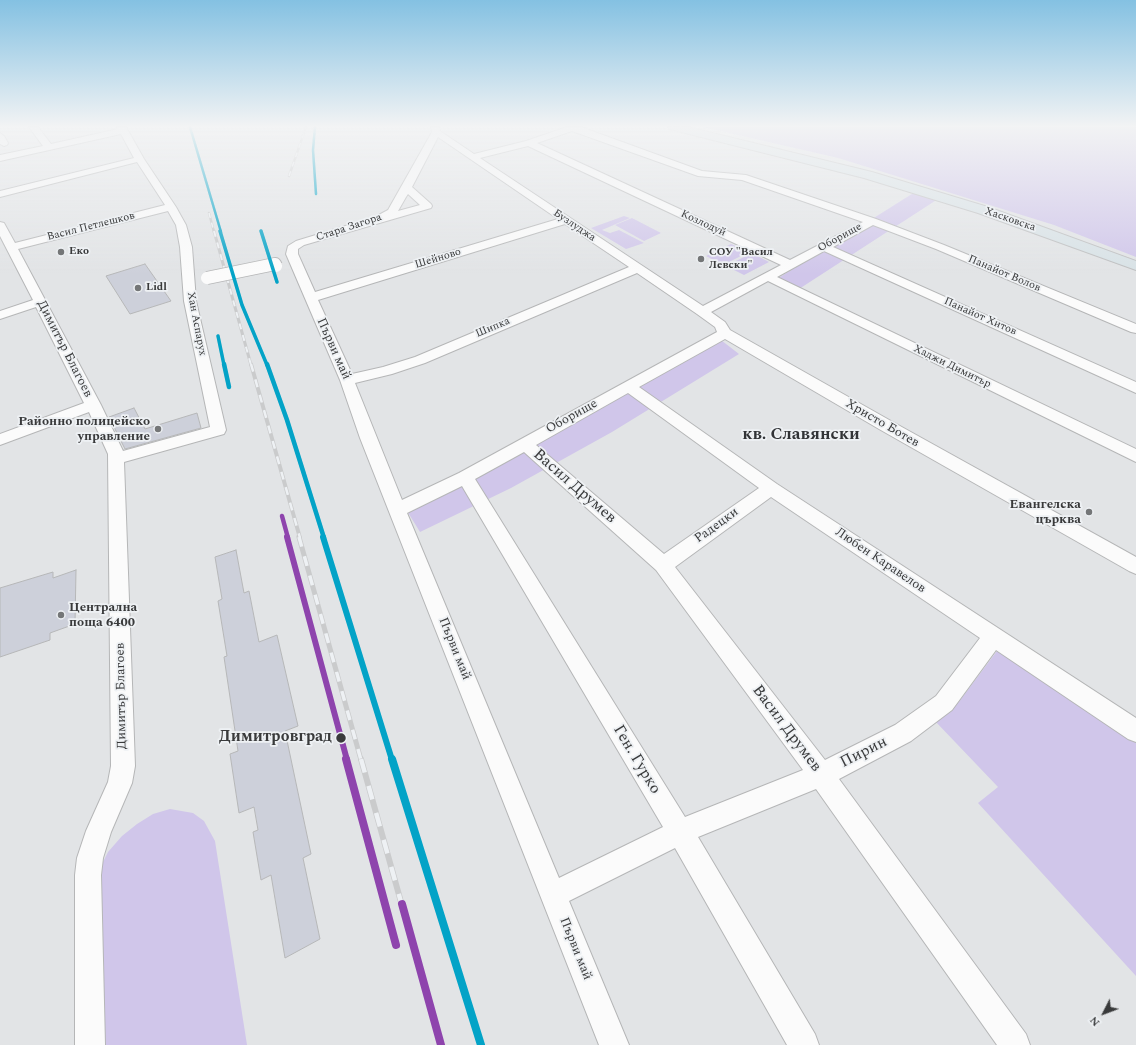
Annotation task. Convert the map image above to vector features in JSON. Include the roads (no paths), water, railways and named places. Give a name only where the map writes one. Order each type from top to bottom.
[{"type":"main road","name":"Хасковска","points":[[874,176],[984,210],[1136,266]]},
{"type":"street","points":[[0,194],[72,176]]},
{"type":"street","name":"Хан Аспарух","points":[[116,460],[218,430],[190,301],[186,247],[181,225],[150,176]]},
{"type":"street","name":"Стара Загора","points":[[284,260],[292,248],[300,244],[379,219],[392,212],[413,176]]},
{"type":"street","name":"Бузлуджа","points":[[500,176],[637,268]]},
{"type":"street","name":"Козлодуй","points":[[599,176],[790,265]]},
{"type":"street","name":"Панайот Волов","points":[[726,176],[743,177],[872,221],[976,262],[1136,329]]},
{"type":"street","points":[[379,219],[427,206],[407,188]]},
{"type":"street","name":"Васил Петлешков","points":[[11,247],[171,207]]},
{"type":"street","name":"Шейново","points":[[310,298],[566,220]]},
{"type":"street","name":"Оборище","points":[[702,311],[872,221]]},
{"type":"street","name":"Димитър Благоев","points":[[0,225],[93,405],[116,454],[123,766],[120,783],[99,831],[90,858],[88,875],[90,1045]]},
{"type":"street","name":"Панайот Хитов","points":[[824,247],[1136,388]]},
{"type":"street","points":[[207,278],[275,264],[284,260]]},
{"type":"street","name":"Първи май","points":[[284,260],[310,298],[347,380],[368,438],[614,1045]]},
{"type":"street","name":"Христо Ботев","points":[[637,268],[702,311],[720,325],[725,333],[885,426],[1136,566]]},
{"type":"street","name":"Шипка","points":[[347,380],[387,371],[420,360],[637,268]]},
{"type":"street","name":"Хаджи Димитър","points":[[768,277],[1136,456]]},
{"type":"street","points":[[0,315],[40,302]]},
{"type":"street","name":"Оборище","points":[[397,510],[465,477],[725,333]]},
{"type":"street","name":"Любен Каравелов","points":[[628,386],[771,488],[1136,731]]},
{"type":"street","points":[[0,440],[93,405]]},
{"type":"street","name":"Васил Друмев","points":[[525,444],[663,565],[821,775],[1015,1045]]},
{"type":"street","name":"Ген. Гурко","points":[[465,477],[680,832],[703,875],[804,1045]]},
{"type":"street","name":"Радецки","points":[[663,565],[771,488]]},
{"type":"street","name":"Пирин","points":[[553,895],[680,832],[821,775],[903,733],[944,703],[994,636]]},
{"type":"railway","points":[[204,176],[221,232]]},
{"type":"railway","points":[[315,176],[316,194]]},
{"type":"railway","points":[[209,213],[214,232]]},
{"type":"railway","points":[[214,231],[251,365]]},
{"type":"railway","points":[[220,231],[242,305],[267,365]]},
{"type":"railway","points":[[261,231],[277,282]]},
{"type":"railway","points":[[218,336],[224,365]]},
{"type":"railway","points":[[224,364],[229,387]]},
{"type":"railway","points":[[251,364],[300,538]]},
{"type":"railway","points":[[267,364],[287,420],[324,538]]},
{"type":"railway","points":[[299,537],[361,760]]},
{"type":"railway","points":[[323,537],[392,760]]},
{"type":"railway","points":[[361,759],[441,1045]]},
{"type":"railway","points":[[392,759],[481,1045]]},
{"type":"place","name":"Еко","points":[[61,252]]},
{"type":"place","name":"СОУ \"Васил Левски\"","points":[[701,259]]},
{"type":"place","name":"Lidl","points":[[138,288]]},
{"type":"place","name":"Районно полицейско управление","points":[[158,429]]},
{"type":"place","name":"Евангелска църква","points":[[1089,512]]},
{"type":"place","name":"Централна поща 6400","points":[[61,615]]},
{"type":"place","name":"Димитровград","points":[[341,738]]},
{"type":"district","name":"кв. Славянски","points":[[801,436]]}]
